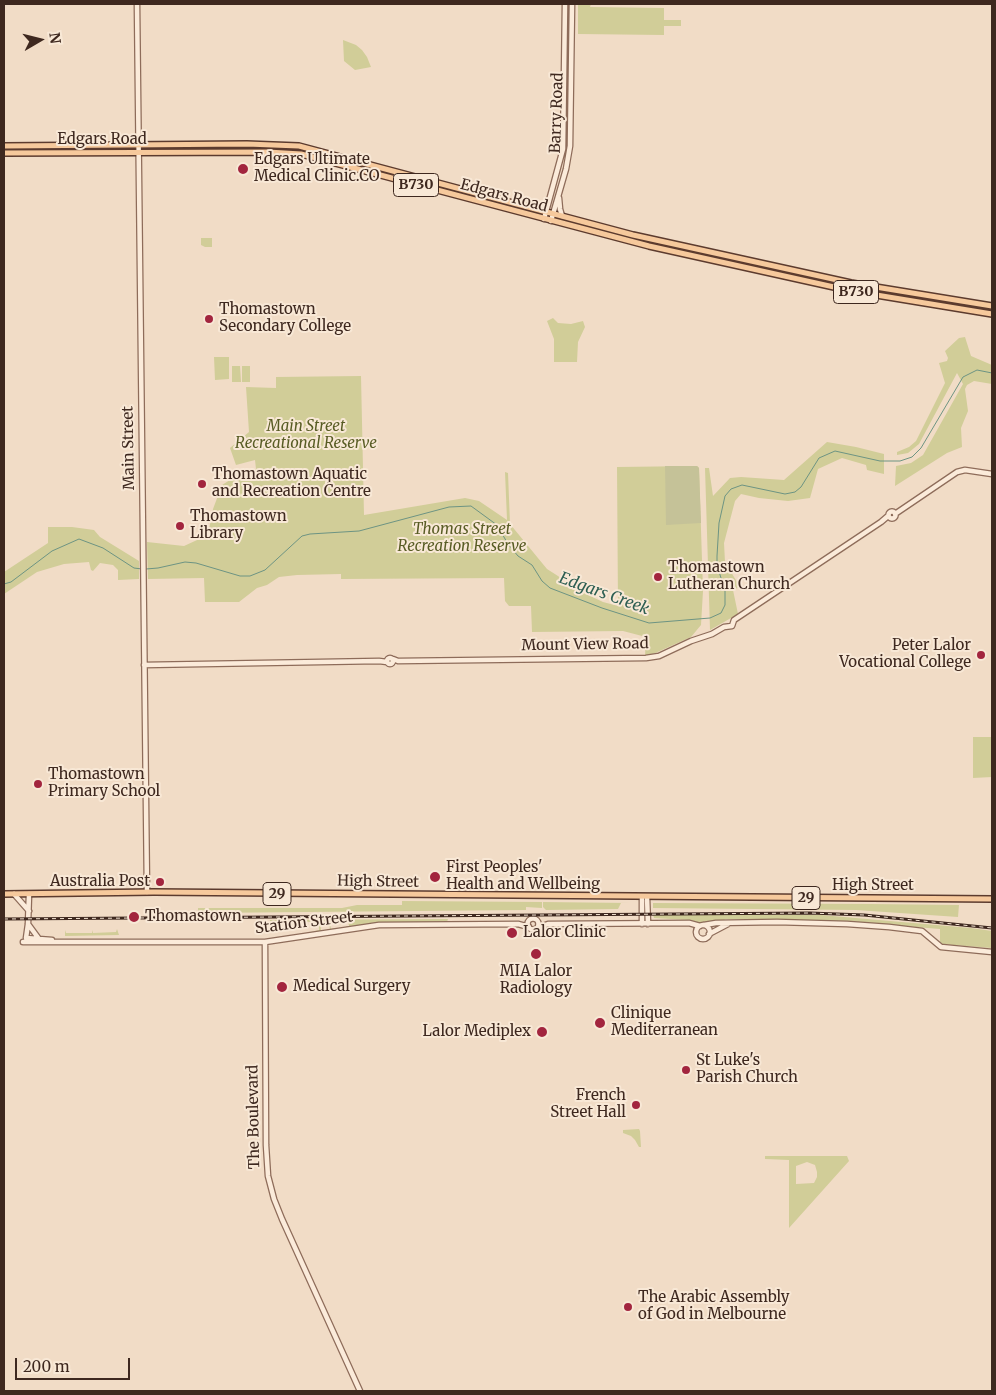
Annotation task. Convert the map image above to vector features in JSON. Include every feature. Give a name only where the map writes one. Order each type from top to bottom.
[{"type":"main road","name":"Edgars Road","points":[[4,146],[275,144],[299,146],[633,235],[851,283],[992,306]]},
{"type":"main road","name":"Edgars Road","points":[[4,153],[261,152],[300,154],[649,246],[852,291],[992,314]]},
{"type":"main road","points":[[764,272],[766,264]]},
{"type":"main road","points":[[911,301],[912,293]]},
{"type":"main road","name":"High Street","points":[[4,894],[147,892],[992,900]]},
{"type":"street","name":"Main Street","points":[[137,4],[147,892]]},
{"type":"street","name":"Barry Road","points":[[544,219],[563,149],[564,4]]},
{"type":"street","name":"Barry Road","points":[[551,221],[570,151],[572,4]]},
{"type":"street","points":[[563,116],[570,116]]},
{"type":"street","points":[[559,191],[562,216]]},
{"type":"street","name":"Mount View Road","points":[[144,665],[646,658],[659,656],[691,641],[712,634],[724,627],[732,626],[734,620],[889,517],[890,512],[894,513],[901,509],[960,471],[992,474]]},
{"type":"street","points":[[14,894],[29,911]]},
{"type":"street","points":[[25,940],[28,924],[29,894]]},
{"type":"street","points":[[644,897],[645,924]]},
{"type":"street","points":[[548,924],[532,930],[528,926],[530,920],[534,919],[548,924],[692,923],[708,927],[709,934]]},
{"type":"street","name":"Station Street","points":[[518,924],[530,920]]},
{"type":"street","points":[[537,928],[539,926],[538,921]]},
{"type":"street","points":[[684,923],[692,927],[701,938],[705,938],[731,923]]},
{"type":"street","points":[[696,932],[702,925],[716,923],[836,924],[921,930],[941,947],[992,952]]},
{"type":"street","points":[[28,924],[40,939]]},
{"type":"street","name":"Station Street","points":[[25,940],[63,942],[121,941],[174,944],[265,942],[379,925],[518,924],[528,926]]},
{"type":"street","name":"Station Street","points":[[25,940],[40,939],[63,942]]},
{"type":"street","name":"The Boulevard","points":[[265,942],[266,1145],[268,1176],[282,1219],[360,1391]]},
{"type":"green space","points":[[578,4],[591,4],[590,7],[664,8],[664,20],[681,20],[681,26],[664,26],[664,35],[578,34]]},
{"type":"green space","points":[[343,40],[356,45],[362,50],[371,67],[355,70],[344,61]]},
{"type":"green space","points":[[201,238],[212,238],[212,247],[201,245]]},
{"type":"green space","points":[[553,318],[558,323],[571,324],[583,321],[585,327],[578,342],[577,362],[554,362],[554,339],[547,321]]},
{"type":"green space","points":[[965,337],[971,356],[992,365],[992,384],[974,381],[967,385],[965,389],[968,411],[961,428],[962,447],[947,453],[895,486],[896,466],[911,463],[923,455],[963,384],[957,373],[919,444],[908,453],[897,455],[897,452],[909,447],[916,441],[945,383],[939,363],[947,361],[948,358],[945,351],[959,338]]},
{"type":"green space","points":[[214,357],[229,357],[229,379],[215,380]]},
{"type":"green space","points":[[232,366],[240,366],[241,382],[232,382]]},
{"type":"green space","points":[[242,366],[250,366],[250,382],[242,382]]},
{"type":"green space","points":[[361,376],[364,515],[465,498],[479,501],[507,520],[505,472],[508,473],[510,524],[547,569],[573,588],[603,602],[618,606],[617,467],[697,466],[699,468],[703,591],[701,625],[691,637],[645,656],[646,637],[623,631],[532,632],[531,606],[509,606],[505,601],[504,578],[341,579],[341,574],[297,575],[279,577],[267,585],[257,588],[239,602],[205,602],[204,578],[148,579],[147,542],[184,546],[208,535],[213,509],[222,485],[238,475],[256,469],[255,460],[236,465],[230,448],[249,432],[246,387],[276,388],[276,377]]},
{"type":"green space","points":[[827,442],[884,454],[884,474],[867,470],[866,465],[842,458],[818,469],[810,498],[788,501],[741,494],[735,501],[724,543],[725,562],[740,587],[733,590],[738,614],[710,630],[705,468],[709,468],[713,496],[730,478],[784,480]]},
{"type":"green space","points":[[48,527],[72,527],[94,530],[100,537],[139,561],[139,579],[118,580],[118,570],[113,565],[100,563],[93,571],[89,562],[64,564],[37,572],[4,594],[4,572],[48,543]]},
{"type":"green space","points":[[973,737],[992,737],[992,777],[973,778]]},
{"type":"green space","points":[[402,901],[542,902],[542,908],[526,907],[526,910],[198,913],[198,908],[342,908],[357,905],[402,905]]},
{"type":"green space","points":[[543,902],[630,903],[621,903],[618,909],[546,910],[543,907]]},
{"type":"green space","points":[[653,903],[959,905],[958,917],[856,910],[653,908]]},
{"type":"green space","points":[[653,915],[821,915],[971,928],[992,931],[992,948],[940,944],[940,929],[855,922],[753,919],[725,919],[724,921],[696,923],[688,920],[654,918]]},
{"type":"green space","points":[[448,919],[447,922],[381,923],[346,928],[346,926],[349,926],[348,921],[339,923],[339,921],[333,921],[330,924],[331,929],[334,928],[334,930],[327,931],[327,929],[330,929],[329,922],[320,922],[321,930],[324,930],[324,932],[312,934],[311,932],[319,930],[319,922],[270,921],[270,920]]},
{"type":"green space","points":[[117,929],[119,935],[65,936],[65,930],[66,933],[92,933],[92,930],[93,933],[116,932]]},
{"type":"green space","points":[[639,1129],[641,1147],[631,1136],[623,1133],[623,1130]]},
{"type":"green space","points":[[765,1156],[847,1156],[849,1161],[789,1228],[789,1160],[765,1159]],"holes":[[[807,1162],[815,1165],[817,1177],[814,1183],[796,1184],[796,1166]]]},
{"type":"shaded area","points":[[665,466],[697,466],[699,468],[701,523],[666,525]]},
{"type":"waterway","name":"Edgars Creek","points":[[146,569],[185,562],[196,563],[240,576],[250,576],[265,570],[302,536],[359,531],[449,507],[471,506],[497,525],[508,544],[518,556],[532,565],[542,581],[550,588],[602,608],[649,623],[710,618],[721,613],[725,605],[725,591],[717,565],[717,556],[719,523],[725,496],[731,489],[742,485],[785,494],[795,492],[801,487],[819,458],[835,451],[880,461],[900,461],[912,457],[921,448],[963,377],[977,370],[992,373]]},
{"type":"waterway","name":"Edgars Creek","points":[[4,584],[11,582],[52,551],[79,539],[103,548],[134,568],[142,569]]},
{"type":"railway","points":[[4,919],[810,913],[864,915],[992,928]]},
{"type":"place","name":"Edgars Ultimate Medical Clinic.CO","points":[[243,169]]},
{"type":"place","name":"Thomastown Secondary College","points":[[209,319]]},
{"type":"place","name":"Thomastown Aquatic and Recreation Centre","points":[[202,484]]},
{"type":"place","name":"Thomastown Library","points":[[180,526]]},
{"type":"place","name":"Thomastown Lutheran Church","points":[[658,577]]},
{"type":"place","name":"Peter Lalor Vocational College","points":[[981,655]]},
{"type":"place","name":"Thomastown Primary School","points":[[38,784]]},
{"type":"place","name":"First Peoples' Health and Wellbeing","points":[[435,877]]},
{"type":"place","name":"Australia Post","points":[[160,882]]},
{"type":"place","name":"Thomastown","points":[[134,917]]},
{"type":"place","name":"Lalor Clinic","points":[[512,933]]},
{"type":"place","name":"MIA Lalor Radiology","points":[[536,954]]},
{"type":"place","name":"Medical Surgery","points":[[282,987]]},
{"type":"place","name":"Clinique Mediterranean","points":[[600,1023]]},
{"type":"place","name":"Lalor Mediplex","points":[[542,1032]]},
{"type":"place","name":"St Luke's Parish Church","points":[[686,1070]]},
{"type":"place","name":"French Street Hall","points":[[636,1105]]},
{"type":"place","name":"The Arabic Assembly of God in Melbourne","points":[[628,1307]]},
{"type":"park label","name":"Main Street Recreational Reserve","points":[[306,436]]},
{"type":"park label","name":"Thomas Street Recreation Reserve","points":[[462,538]]}]
